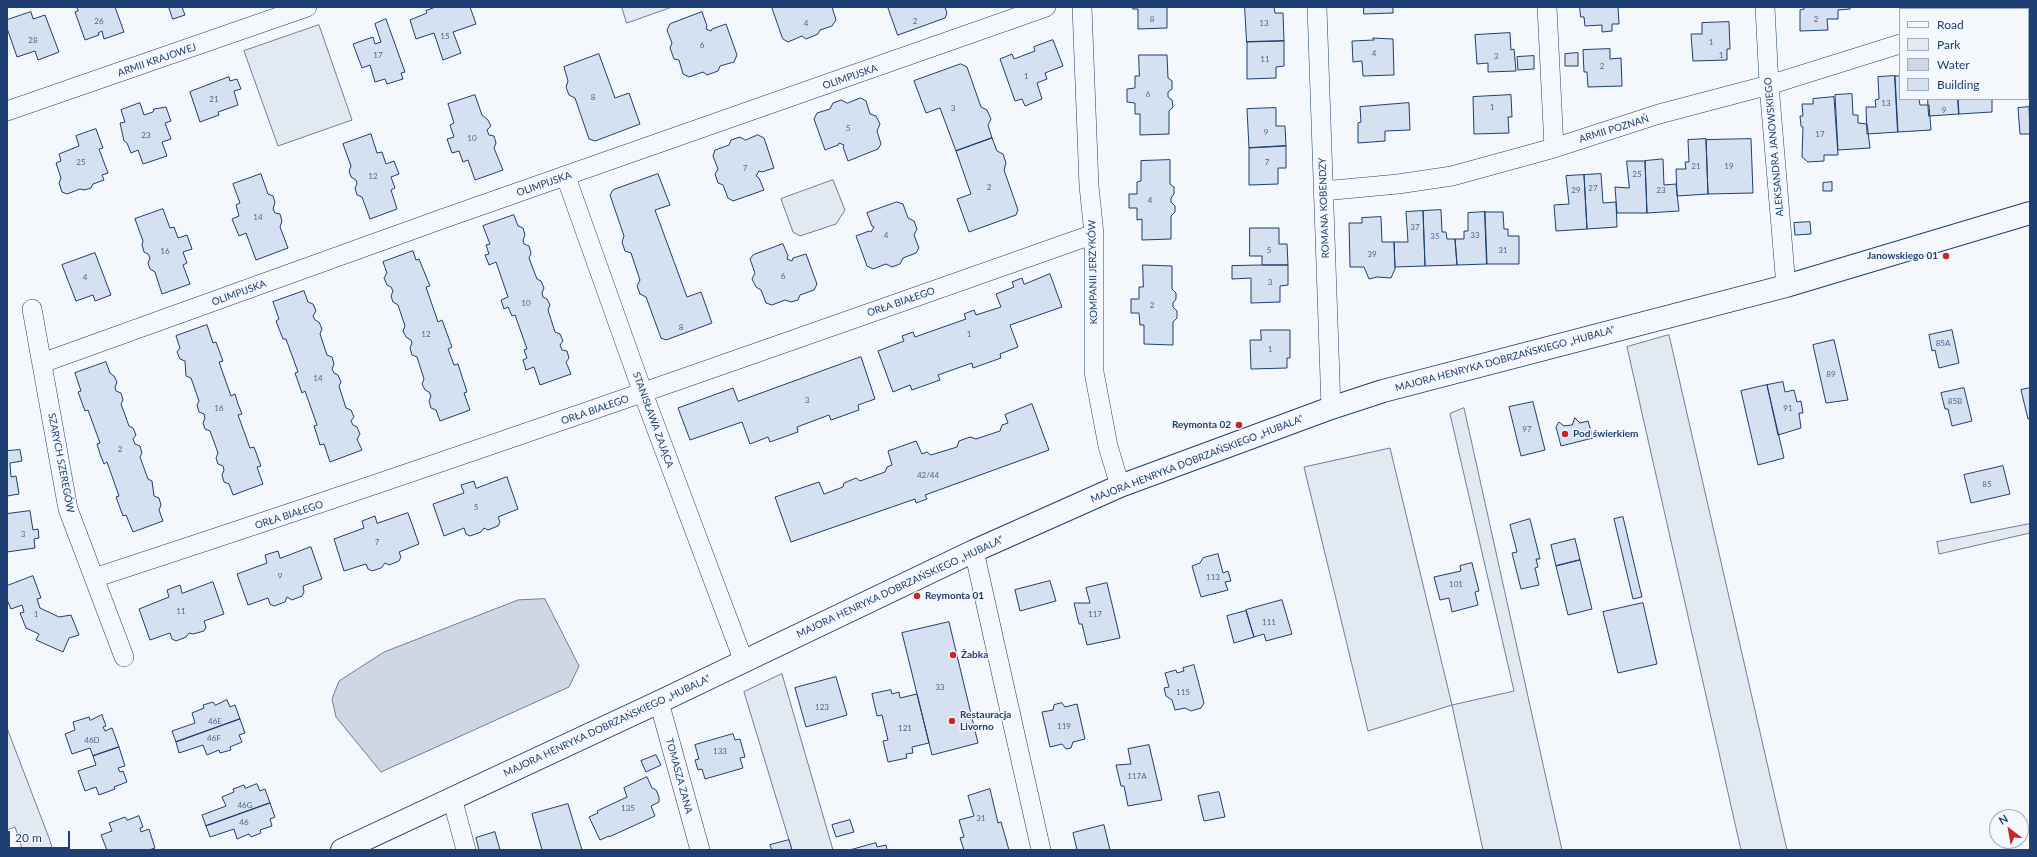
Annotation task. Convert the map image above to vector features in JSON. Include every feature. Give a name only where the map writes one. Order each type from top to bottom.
[{"type":"street","name":"ARMII KRAJOWEJ","points":[[7,111],[307,7]]},
{"type":"street","name":"OLIMPIJSKA","points":[[42,363],[442,219],[566,177],[1046,7]]},
{"type":"street","name":"KOMPANII JERZYKÓW","points":[[1082,7],[1089,186],[1094,234],[1094,372],[1108,446],[1120,486]]},
{"type":"street","name":"ROMANA KOBENDZY","points":[[1317,7],[1331,408]]},
{"type":"street","points":[[1547,7],[1554,148]]},
{"type":"street","name":"ALEKSANDRA JANOWSKIEGO","points":[[1765,7],[1769,86],[1786,286]]},
{"type":"street","name":"ARMII POZNAŃ","points":[[1323,191],[1398,184],[1452,176],[1554,148],[1659,114],[1769,86],[1899,44]]},
{"type":"street","name":"STANISŁAWA ZAJĄCA","points":[[566,177],[643,393],[744,662]]},
{"type":"street","name":"MAJORA HENRYKA DOBRZAŃSKIEGO „HUBALA”","points":[[342,850],[744,662],[974,551],[1120,486],[1331,408],[1383,391],[1786,286],[2030,213]]},
{"type":"street","name":"ORŁA BIAŁEGO","points":[[94,578],[311,508],[1094,234]]},
{"type":"street","name":"SZARYCH SZEREGÓW","points":[[32,309],[68,509],[124,657]]},
{"type":"street","points":[[974,551],[1041,850]]},
{"type":"street","name":"TOMASZA ZANA","points":[[659,702],[700,850]]},
{"type":"street","points":[[452,798],[466,850]]},
{"type":"green space","points":[[622,7],[672,7],[627,23]]},
{"type":"green space","points":[[319,25],[352,120],[278,146],[244,51]]},
{"type":"green space","points":[[833,180],[845,210],[836,224],[800,236],[793,232],[781,199]]},
{"type":"green space","points":[[1669,335],[1787,850],[1741,850],[1627,347]]},
{"type":"green space","points":[[1464,408],[1562,850],[1483,850],[1452,705],[1514,691],[1450,414]]},
{"type":"green space","points":[[1390,448],[1452,705],[1368,731],[1304,467]]},
{"type":"green space","points":[[2030,524],[2030,533],[1939,554],[1937,542]]},
{"type":"green space","points":[[782,674],[833,850],[792,850],[744,692]]},
{"type":"green space","points":[[7,728],[53,850],[17,850],[22,848],[15,827],[7,830]]},
{"type":"water","points":[[545,599],[579,666],[569,687],[381,772],[336,717],[332,699],[339,681],[384,652],[518,600]]},
{"type":"building","points":[[77,7],[115,7],[124,32],[104,39],[102,31],[98,33],[99,35],[85,40],[75,12],[78,11]]},
{"type":"building","points":[[169,7],[182,7],[185,15],[173,19]]},
{"type":"building","points":[[436,7],[470,7],[476,24],[453,32],[461,53],[443,60],[434,33],[416,39],[410,20],[427,13],[426,11]]},
{"type":"building","points":[[772,7],[832,7],[836,20],[832,26],[820,30],[818,34],[806,39],[802,36],[788,42],[783,39]]},
{"type":"building","points":[[888,7],[945,7],[947,13],[945,18],[898,35]]},
{"type":"building","points":[[1133,7],[1167,7],[1167,28],[1138,29],[1138,9],[1133,9]]},
{"type":"building","points":[[1245,7],[1274,7],[1275,13],[1283,13],[1284,41],[1247,42]]},
{"type":"building","points":[[1364,7],[1393,7],[1393,13],[1364,14]]},
{"type":"building","points":[[1580,7],[1618,7],[1619,24],[1612,24],[1612,31],[1602,32],[1602,25],[1585,26],[1584,17],[1581,17]]},
{"type":"building","points":[[1803,7],[1850,7],[1850,9],[1838,10],[1838,19],[1827,19],[1828,30],[1800,31],[1800,10],[1804,9]]},
{"type":"building","points":[[31,12],[33,19],[45,15],[59,52],[38,60],[35,51],[17,57],[7,28],[7,20]]},
{"type":"building","points":[[702,12],[707,26],[706,29],[711,31],[712,29],[726,24],[737,55],[734,62],[720,66],[718,71],[707,75],[703,72],[689,77],[683,74],[679,60],[674,59],[670,48],[672,43],[667,30],[670,24]]},
{"type":"building","points":[[386,19],[405,72],[401,73],[403,79],[387,84],[385,79],[375,82],[370,65],[362,68],[353,44],[373,37],[375,44],[381,42],[375,24]]},
{"type":"building","points":[[1729,22],[1730,49],[1727,49],[1727,60],[1693,61],[1691,34],[1702,34],[1702,23]]},
{"type":"building","points":[[1510,33],[1511,50],[1514,49],[1516,71],[1488,72],[1488,63],[1477,64],[1475,35]]},
{"type":"building","points":[[1373,38],[1393,39],[1394,75],[1363,76],[1362,61],[1353,62],[1352,41],[1374,40]]},
{"type":"building","points":[[1053,40],[1063,66],[1045,73],[1047,79],[1037,83],[1042,99],[1025,106],[1022,99],[1015,101],[1000,59],[1012,54],[1014,59],[1035,51],[1034,47]]},
{"type":"building","points":[[1284,41],[1284,66],[1276,67],[1276,78],[1247,79],[1247,42]]},
{"type":"building","points":[[1610,49],[1610,59],[1621,58],[1622,86],[1588,87],[1587,72],[1584,72],[1583,50]]},
{"type":"building","points":[[1578,53],[1578,66],[1565,66],[1565,54]]},
{"type":"building","points":[[599,54],[615,98],[629,93],[640,124],[595,141],[589,139],[575,98],[569,95],[566,87],[568,81],[564,67]]},
{"type":"building","points":[[1139,55],[1167,55],[1168,78],[1172,81],[1172,89],[1168,92],[1168,97],[1172,100],[1173,107],[1169,111],[1169,134],[1140,135],[1140,114],[1135,114],[1135,103],[1127,102],[1127,89],[1135,88],[1135,76],[1139,76]]},
{"type":"building","points":[[1534,56],[1534,69],[1518,70],[1517,57]]},
{"type":"building","points":[[961,64],[967,67],[981,107],[987,110],[991,119],[988,125],[992,138],[956,151],[940,108],[926,113],[914,81]]},
{"type":"building","points":[[1895,76],[1899,76],[1899,100],[1919,100],[1920,105],[1929,105],[1931,130],[1898,132]]},
{"type":"building","points":[[1895,76],[1898,132],[1867,134],[1866,107],[1876,107],[1875,100],[1879,99],[1878,77]]},
{"type":"building","points":[[229,77],[230,81],[237,79],[241,89],[234,91],[238,105],[218,112],[219,115],[200,122],[190,92]]},
{"type":"building","points":[[1852,94],[1853,115],[1858,115],[1858,123],[1867,124],[1870,148],[1838,150],[1835,95]]},
{"type":"building","points":[[475,95],[482,115],[488,120],[491,126],[487,130],[489,135],[494,136],[496,143],[494,148],[503,170],[475,180],[468,160],[463,162],[459,151],[452,153],[447,139],[454,137],[450,125],[454,123],[448,104]]},
{"type":"building","points":[[1511,95],[1512,117],[1508,117],[1509,133],[1474,134],[1473,97]]},
{"type":"building","points":[[1834,97],[1838,155],[1824,155],[1824,161],[1808,162],[1802,157],[1803,127],[1801,126],[1800,116],[1803,116],[1802,104],[1813,104],[1813,99]]},
{"type":"building","points":[[861,98],[866,101],[870,114],[876,116],[880,124],[877,131],[881,144],[878,149],[848,161],[843,147],[844,145],[839,143],[838,145],[825,150],[814,119],[817,113],[830,109],[833,103],[841,100],[847,103]]},
{"type":"building","points":[[1928,100],[1958,100],[1959,114],[1929,116]]},
{"type":"building","points":[[1958,100],[1992,100],[1992,112],[1959,114]]},
{"type":"building","points":[[140,103],[144,115],[153,112],[154,109],[166,107],[171,121],[165,123],[171,139],[162,142],[167,156],[143,164],[138,150],[131,153],[127,143],[124,141],[120,123],[125,122],[121,110]]},
{"type":"building","points":[[1409,103],[1410,130],[1385,131],[1385,141],[1358,143],[1358,123],[1361,122],[1360,107]]},
{"type":"building","points":[[2029,107],[2030,134],[2020,134],[2018,108]]},
{"type":"building","points":[[1276,108],[1276,126],[1285,126],[1286,146],[1249,148],[1247,109]]},
{"type":"building","points":[[96,129],[103,148],[99,149],[108,173],[102,175],[104,180],[93,184],[91,188],[84,190],[80,189],[67,194],[62,192],[59,183],[61,178],[56,163],[61,161],[59,154],[79,146],[76,136]]},
{"type":"building","points":[[371,134],[377,153],[382,152],[386,164],[394,161],[399,174],[391,177],[395,188],[391,190],[397,209],[370,219],[362,197],[357,195],[355,188],[357,184],[356,180],[351,177],[349,171],[351,166],[343,144]]},
{"type":"building","points":[[758,135],[764,138],[774,168],[762,172],[759,171],[756,176],[759,178],[764,190],[733,201],[728,198],[723,185],[718,183],[715,174],[718,169],[713,156],[715,150],[729,145],[731,140],[740,137],[745,140]]},
{"type":"building","points":[[992,138],[997,151],[1003,154],[1006,163],[1004,170],[1018,210],[1016,215],[969,232],[957,199],[971,194],[956,151]]},
{"type":"building","points":[[1706,139],[1708,194],[1677,196],[1676,169],[1686,169],[1685,162],[1689,162],[1688,140]]},
{"type":"building","points":[[1751,139],[1753,193],[1708,194],[1706,140]]},
{"type":"building","points":[[1286,146],[1286,168],[1278,168],[1278,184],[1249,185],[1249,148]]},
{"type":"building","points":[[1663,159],[1664,185],[1676,184],[1679,211],[1647,213],[1645,161]]},
{"type":"building","points":[[1170,160],[1170,184],[1174,187],[1174,194],[1171,198],[1171,202],[1175,206],[1175,212],[1171,216],[1171,239],[1142,240],[1142,219],[1137,220],[1137,208],[1129,208],[1129,194],[1137,194],[1137,182],[1141,181],[1141,161]]},
{"type":"building","points":[[1627,161],[1645,161],[1647,213],[1617,213],[1615,187],[1629,188]]},
{"type":"building","points":[[261,174],[268,194],[273,196],[275,202],[273,209],[275,213],[280,214],[282,221],[280,227],[288,248],[256,260],[246,233],[239,236],[232,219],[239,216],[236,205],[240,203],[233,184]]},
{"type":"building","points":[[658,174],[670,205],[655,210],[687,297],[701,292],[712,323],[666,340],[661,338],[646,297],[640,294],[637,286],[640,280],[631,253],[625,251],[622,242],[624,236],[610,195],[613,190]]},
{"type":"building","points":[[1601,174],[1603,203],[1616,202],[1617,227],[1587,229],[1584,175]]},
{"type":"building","points":[[1584,175],[1587,229],[1556,231],[1554,205],[1569,204],[1566,176]]},
{"type":"building","points":[[1832,182],[1832,191],[1823,191],[1823,183]]},
{"type":"building","points":[[897,202],[903,204],[908,218],[914,221],[917,229],[914,235],[919,248],[916,253],[903,258],[900,264],[892,267],[886,264],[873,269],[867,266],[856,236],[869,231],[871,232],[874,227],[872,226],[867,213]]},
{"type":"building","points":[[163,209],[170,228],[174,227],[178,238],[187,235],[192,249],[183,252],[187,263],[183,265],[190,284],[162,294],[155,272],[150,269],[148,263],[150,258],[148,254],[144,252],[142,245],[143,241],[135,219]]},
{"type":"building","points":[[1441,210],[1442,232],[1446,232],[1447,239],[1455,239],[1457,265],[1425,266],[1423,211]]},
{"type":"building","points":[[1423,211],[1425,266],[1395,267],[1394,242],[1408,242],[1406,212]]},
{"type":"building","points":[[1485,212],[1487,264],[1457,265],[1455,239],[1464,239],[1464,231],[1468,231],[1468,213]]},
{"type":"building","points":[[1485,212],[1503,212],[1504,229],[1508,229],[1508,236],[1519,236],[1519,264],[1487,264]]},
{"type":"building","points":[[514,215],[518,226],[523,228],[525,235],[523,240],[524,244],[529,246],[531,253],[529,258],[537,279],[541,281],[544,288],[542,293],[543,297],[547,299],[550,305],[548,310],[555,332],[560,334],[563,341],[560,345],[562,350],[567,351],[569,358],[566,362],[571,374],[540,385],[534,367],[526,370],[523,360],[527,358],[524,350],[527,349],[515,315],[512,316],[508,307],[504,309],[501,300],[508,297],[496,262],[489,265],[485,255],[489,254],[486,245],[490,244],[483,226]]},
{"type":"building","points":[[1381,217],[1382,242],[1394,242],[1395,269],[1391,278],[1377,277],[1369,279],[1364,267],[1350,267],[1349,223],[1362,223],[1362,218]]},
{"type":"building","points":[[1810,222],[1811,234],[1795,235],[1794,223]]},
{"type":"building","points":[[1250,228],[1279,228],[1279,244],[1287,244],[1288,265],[1262,265],[1262,256],[1250,256]]},
{"type":"building","points":[[783,244],[788,256],[787,259],[792,261],[793,258],[806,254],[817,284],[814,290],[800,295],[798,300],[791,302],[785,300],[772,305],[766,303],[761,290],[756,287],[752,279],[755,273],[750,259],[753,255]]},
{"type":"building","points":[[413,251],[416,260],[419,259],[430,286],[426,287],[438,322],[442,320],[452,347],[448,349],[454,365],[458,364],[467,392],[464,393],[470,410],[440,421],[436,410],[431,408],[429,401],[431,396],[422,384],[424,379],[417,357],[412,355],[410,348],[412,343],[411,340],[406,337],[403,331],[405,326],[398,305],[393,302],[391,296],[393,291],[391,287],[387,285],[384,278],[387,273],[383,262]]},
{"type":"building","points":[[95,253],[111,295],[95,301],[93,295],[76,301],[62,265]]},
{"type":"building","points":[[1143,265],[1172,266],[1172,289],[1176,293],[1176,299],[1173,303],[1173,307],[1177,311],[1177,318],[1173,322],[1173,345],[1144,344],[1144,325],[1140,325],[1139,313],[1131,313],[1131,299],[1139,299],[1139,287],[1143,287]]},
{"type":"building","points":[[1288,265],[1288,285],[1280,286],[1280,302],[1251,303],[1251,278],[1232,279],[1232,266]]},
{"type":"building","points":[[1050,274],[1062,307],[1010,325],[1018,347],[1000,354],[1001,358],[973,368],[972,363],[938,375],[940,380],[912,390],[910,385],[893,392],[878,351],[904,341],[902,336],[913,332],[915,337],[966,319],[964,314],[974,310],[976,315],[1001,307],[996,294],[1014,287],[1012,282],[1022,278],[1024,284]]},
{"type":"building","points":[[304,291],[308,302],[313,304],[316,311],[313,316],[315,320],[319,322],[322,329],[320,334],[327,355],[332,357],[334,364],[332,369],[334,373],[338,375],[341,382],[339,386],[346,408],[351,410],[354,417],[351,421],[353,425],[357,427],[360,434],[357,439],[362,450],[330,462],[324,444],[320,445],[314,426],[317,425],[305,391],[302,393],[295,373],[298,372],[286,339],[283,339],[276,321],[279,319],[273,302]]},
{"type":"building","points":[[207,325],[213,343],[216,342],[223,361],[219,362],[231,396],[235,394],[242,414],[238,415],[250,448],[254,447],[261,466],[257,467],[263,484],[233,495],[229,484],[224,482],[222,475],[224,470],[223,466],[218,464],[216,458],[218,453],[210,431],[205,429],[203,423],[205,418],[204,414],[199,412],[197,405],[199,401],[191,378],[186,376],[185,361],[180,359],[177,352],[180,348],[176,336]]},
{"type":"building","points":[[1261,330],[1290,330],[1290,358],[1287,358],[1287,368],[1251,369],[1250,340],[1261,340]]},
{"type":"building","points":[[1952,330],[1959,363],[1939,368],[1935,350],[1932,351],[1929,335]]},
{"type":"building","points":[[1834,340],[1848,400],[1826,403],[1813,345]]},
{"type":"building","points":[[861,357],[875,399],[858,405],[859,410],[831,420],[829,415],[797,427],[798,432],[770,442],[768,437],[750,444],[742,422],[690,440],[678,408],[733,388],[738,401]]},
{"type":"building","points":[[106,362],[110,373],[114,376],[117,382],[115,387],[116,391],[121,393],[123,400],[121,404],[129,426],[133,428],[136,435],[133,439],[135,444],[140,446],[142,453],[140,457],[148,479],[152,481],[154,496],[159,498],[161,505],[159,510],[163,521],[133,532],[126,515],[123,516],[116,497],[119,496],[107,462],[104,464],[97,444],[100,443],[88,410],[85,411],[78,392],[81,391],[75,373]]},
{"type":"building","points":[[1783,382],[1785,392],[1794,390],[1797,402],[1801,401],[1803,413],[1799,413],[1801,428],[1778,435],[1767,385]]},
{"type":"building","points":[[1767,385],[1784,458],[1758,465],[1741,391]]},
{"type":"building","points":[[1964,388],[1972,421],[1952,426],[1948,409],[1945,409],[1941,393]]},
{"type":"building","points":[[2030,388],[2030,419],[2028,419],[2021,390]]},
{"type":"building","points":[[1533,402],[1545,450],[1521,456],[1509,407]]},
{"type":"building","points":[[1032,404],[1049,450],[925,495],[927,499],[916,503],[915,499],[791,542],[775,497],[819,482],[824,494],[843,487],[844,483],[856,478],[860,481],[885,472],[887,467],[892,465],[888,451],[916,441],[922,454],[927,452],[931,455],[957,447],[959,441],[970,437],[976,439],[1000,431],[1002,425],[1008,423],[1005,415]]},
{"type":"building","points":[[1575,418],[1580,423],[1588,421],[1593,438],[1561,446],[1556,427],[1559,422],[1564,426],[1572,425]]},
{"type":"building","points":[[20,450],[22,461],[10,463],[11,477],[16,476],[19,494],[7,496],[7,451]]},
{"type":"building","points":[[2003,466],[2010,494],[1971,503],[1964,475]]},
{"type":"building","points":[[507,477],[518,509],[498,517],[500,522],[498,526],[488,530],[484,528],[481,532],[470,536],[466,534],[464,528],[444,536],[433,504],[464,493],[461,485],[474,481],[476,488]]},
{"type":"building","points":[[30,511],[33,530],[38,529],[39,538],[34,539],[35,548],[7,552],[7,514]]},
{"type":"building","points":[[408,513],[419,544],[399,552],[401,557],[399,561],[389,565],[385,563],[381,568],[372,571],[368,569],[366,564],[344,571],[334,539],[364,528],[362,521],[375,516],[377,523]]},
{"type":"building","points":[[1623,517],[1642,597],[1633,599],[1614,519]]},
{"type":"building","points":[[1530,519],[1540,559],[1536,559],[1538,567],[1535,568],[1539,585],[1521,589],[1512,553],[1517,552],[1510,525]]},
{"type":"building","points":[[1575,539],[1580,560],[1556,566],[1551,545]]},
{"type":"building","points":[[311,547],[322,579],[303,586],[304,592],[302,596],[292,600],[287,597],[285,602],[274,606],[270,604],[268,598],[248,605],[237,574],[267,563],[265,555],[278,551],[280,558]]},
{"type":"building","points":[[1218,554],[1223,573],[1228,571],[1231,581],[1225,582],[1228,590],[1201,597],[1192,566],[1200,563],[1203,558]]},
{"type":"building","points":[[1580,560],[1592,609],[1568,615],[1556,566]]},
{"type":"building","points":[[1472,563],[1479,591],[1475,592],[1478,605],[1452,612],[1449,598],[1440,600],[1434,577],[1461,571],[1460,566]]},
{"type":"building","points":[[33,576],[41,598],[37,599],[40,608],[59,617],[71,615],[79,635],[69,638],[63,652],[36,640],[39,634],[26,628],[20,613],[24,612],[22,605],[11,609],[7,600],[7,586]]},
{"type":"building","points":[[1050,581],[1056,601],[1020,611],[1015,590]]},
{"type":"building","points":[[213,582],[224,614],[204,621],[206,627],[204,631],[193,634],[189,633],[186,637],[176,641],[172,639],[170,633],[150,640],[139,609],[169,597],[167,590],[180,585],[182,593]]},
{"type":"building","points":[[1107,583],[1120,638],[1087,645],[1082,624],[1079,624],[1074,603],[1090,603],[1086,588]]},
{"type":"building","points":[[1282,600],[1292,634],[1266,641],[1264,634],[1254,637],[1246,610]]},
{"type":"building","points":[[1643,603],[1657,664],[1618,673],[1603,612]]},
{"type":"building","points":[[1246,611],[1254,637],[1234,643],[1227,616]]},
{"type":"building","points":[[949,622],[978,743],[932,755],[902,633]]},
{"type":"building","points":[[1194,665],[1204,703],[1201,708],[1191,711],[1185,708],[1175,710],[1172,700],[1166,696],[1164,688],[1169,687],[1165,673],[1176,670],[1177,673],[1184,671],[1183,668]]},
{"type":"building","points":[[836,677],[847,715],[806,727],[795,688]]},
{"type":"building","points":[[891,690],[892,694],[899,692],[900,698],[917,694],[929,743],[912,747],[913,753],[906,754],[907,758],[888,762],[883,741],[888,740],[882,715],[877,716],[872,694]]},
{"type":"building","points":[[227,700],[230,707],[235,705],[240,719],[176,742],[172,731],[195,723],[192,713],[204,708],[203,705],[213,702],[215,705]]},
{"type":"building","points":[[1062,703],[1065,707],[1077,704],[1085,739],[1073,742],[1071,748],[1066,749],[1062,744],[1050,747],[1042,712],[1053,710],[1054,705]]},
{"type":"building","points":[[102,715],[106,726],[103,727],[105,731],[112,728],[119,747],[93,756],[90,748],[72,754],[65,734],[75,730],[73,722],[89,717],[90,720]]},
{"type":"building","points":[[240,719],[245,733],[239,735],[242,742],[230,747],[231,750],[220,753],[219,750],[207,755],[203,745],[179,753],[176,742]]},
{"type":"building","points":[[733,734],[735,740],[740,739],[745,757],[740,758],[743,768],[705,779],[702,769],[698,770],[695,760],[699,759],[695,745]]},
{"type":"building","points":[[1149,745],[1162,800],[1128,806],[1124,786],[1121,786],[1116,765],[1131,764],[1128,749]]},
{"type":"building","points":[[119,747],[125,766],[118,768],[120,772],[123,771],[127,782],[114,787],[115,789],[99,795],[96,787],[85,791],[78,771],[96,765],[93,756]]},
{"type":"building","points":[[656,755],[661,765],[646,772],[641,761]]},
{"type":"building","points":[[647,777],[652,788],[656,790],[659,797],[659,802],[651,806],[655,816],[600,840],[589,817],[598,813],[597,811],[627,797],[624,788]]},
{"type":"building","points":[[257,784],[260,791],[265,789],[270,803],[206,826],[202,815],[226,806],[222,797],[234,792],[233,789],[244,785],[245,788]]},
{"type":"building","points":[[990,789],[998,823],[1001,822],[1009,850],[964,850],[960,838],[964,837],[959,820],[974,816],[968,796]]},
{"type":"building","points":[[1219,792],[1225,817],[1204,821],[1198,796]]},
{"type":"building","points":[[270,803],[275,817],[270,819],[272,826],[260,830],[261,833],[251,837],[249,834],[237,839],[234,829],[210,837],[206,826]]},
{"type":"building","points":[[568,804],[582,850],[542,850],[532,814]]},
{"type":"building","points":[[139,816],[143,827],[140,828],[141,832],[149,829],[155,848],[149,850],[107,850],[101,835],[112,831],[109,823],[125,817],[127,820]]},
{"type":"building","points":[[850,820],[854,832],[836,837],[832,825]]},
{"type":"building","points":[[1104,825],[1110,850],[1077,850],[1073,833]]},
{"type":"building","points":[[495,832],[500,850],[479,850],[476,838]]},
{"type":"building","points":[[789,840],[792,850],[772,850],[770,845]]},
{"type":"building","points":[[876,843],[877,847],[886,845],[887,850],[850,850]]},
{"type":"place","name":"Janowskiego 01","points":[[1946,256]]},
{"type":"place","name":"Reymonta 02","points":[[1239,425]]},
{"type":"place","name":"Pod świerkiem","points":[[1565,434]]},
{"type":"place","name":"Reymonta 01","points":[[917,596]]},
{"type":"place","name":"Żabka","points":[[953,655]]},
{"type":"place","name":"Restauracja Livorno","points":[[952,721]]}]
